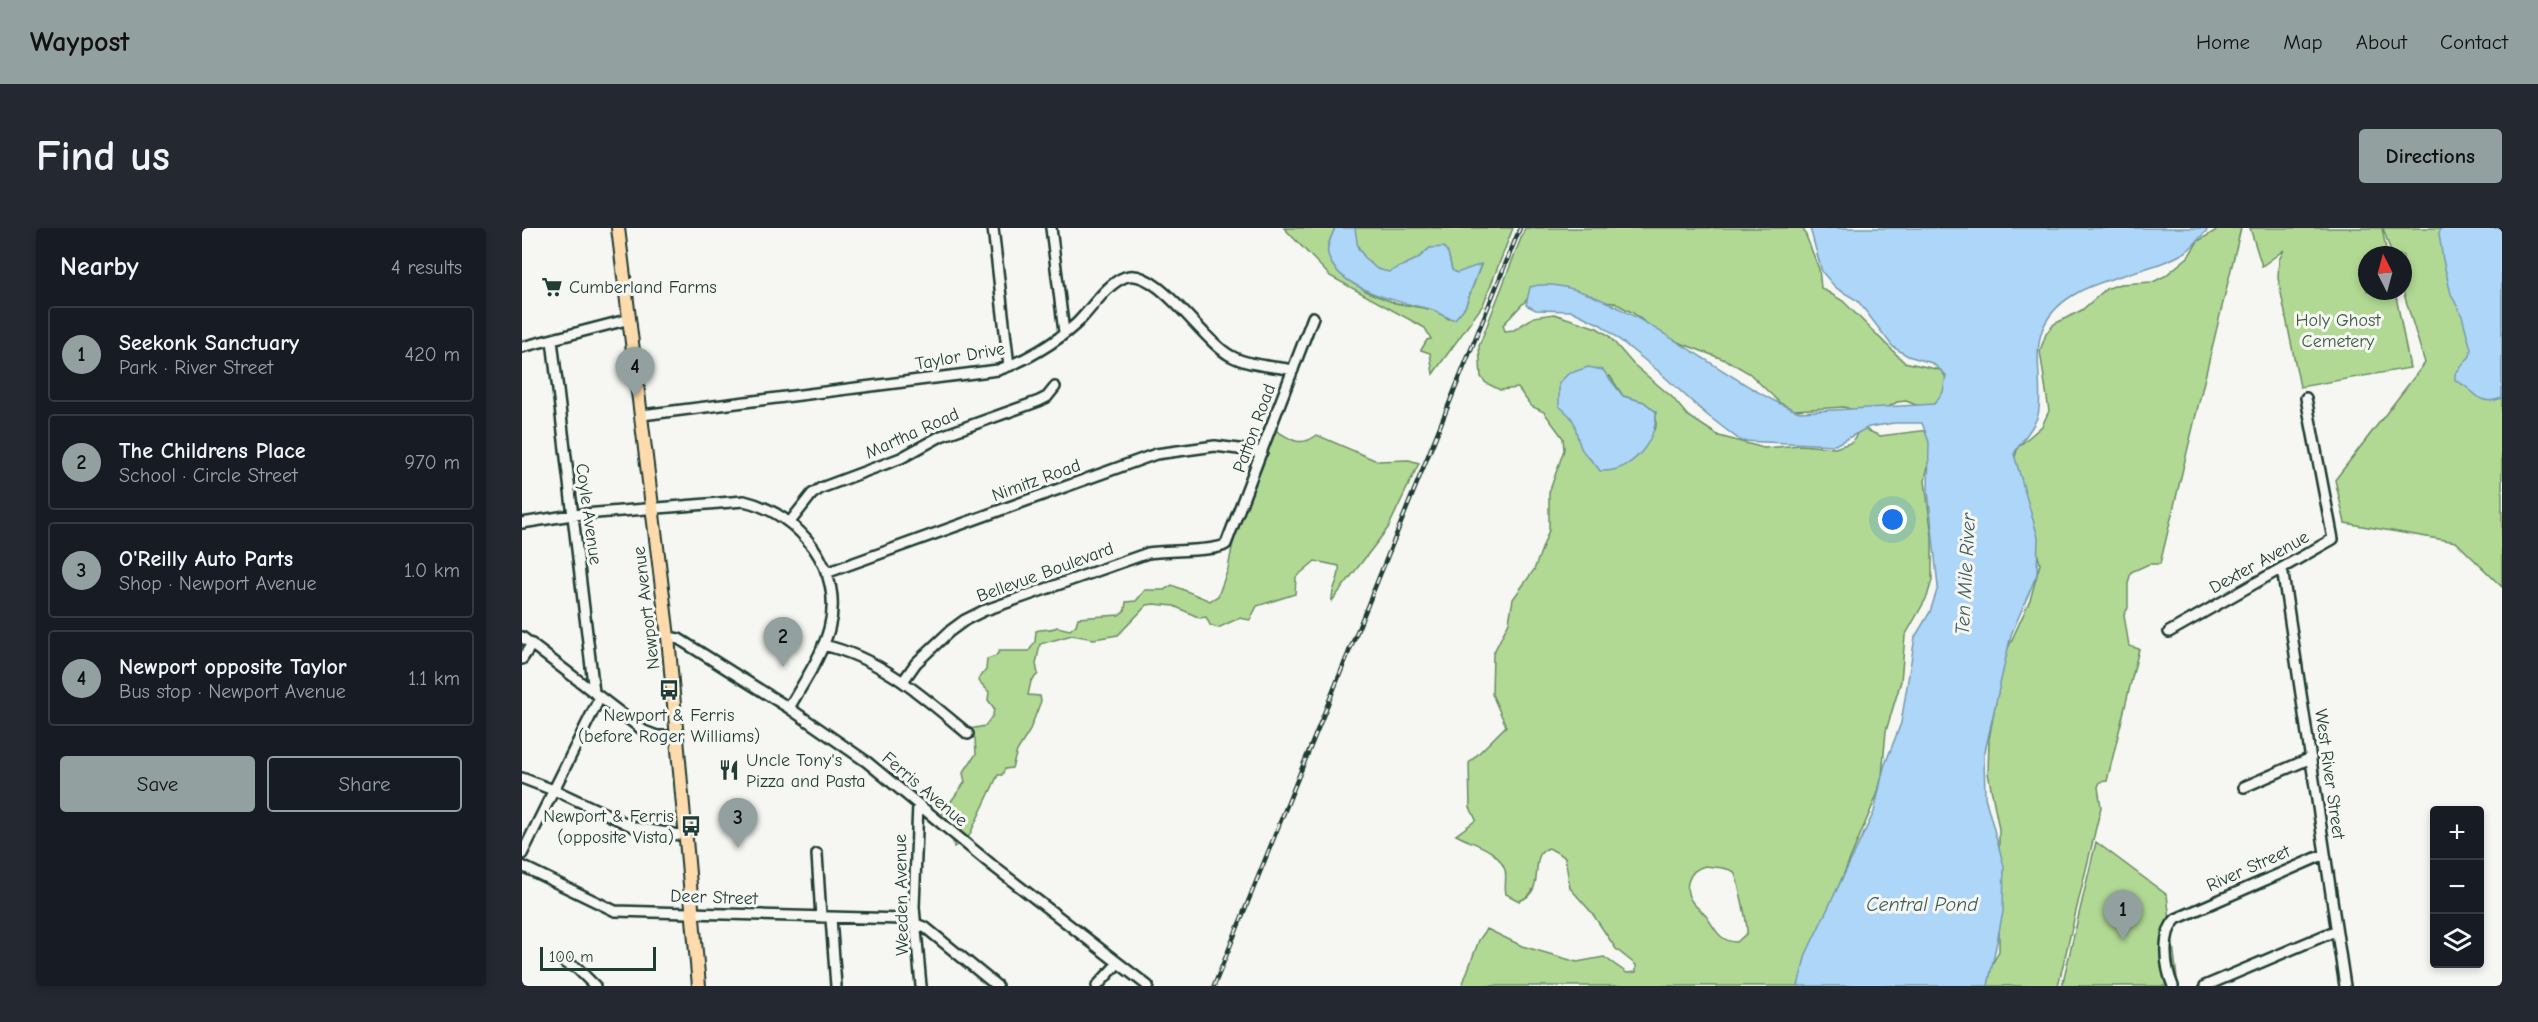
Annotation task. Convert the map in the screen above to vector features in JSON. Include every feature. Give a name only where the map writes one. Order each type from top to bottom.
[{"type":"main road","name":"Newport Avenue","points":[[618,228],[668,636],[699,986]]},
{"type":"street","points":[[993,228],[1009,366]]},
{"type":"street","points":[[1051,228],[1065,332]]},
{"type":"street","name":"Taylor Drive","points":[[642,415],[998,370],[1009,366],[1065,332],[1115,284],[1126,276],[1135,275],[1154,282],[1212,344],[1231,357],[1293,369]]},
{"type":"street","name":"Patton Road","points":[[1222,548],[1231,536],[1313,317]]},
{"type":"street","points":[[522,347],[630,319]]},
{"type":"street","name":"Coyle Avenue","points":[[552,340],[572,515],[597,694]]},
{"type":"street","name":"Martha Road","points":[[790,522],[812,494],[821,488],[901,458],[941,436],[1039,401],[1047,397],[1055,387]]},
{"type":"street","name":"Dexter Avenue","points":[[2169,632],[2330,542],[2334,534],[2306,398]]},
{"type":"street","name":"Nimitz Road","points":[[826,573],[1156,454],[1215,446],[1262,452]]},
{"type":"street","points":[[522,523],[572,515],[744,501],[769,509],[790,522],[808,541],[826,573],[831,590],[832,612],[822,645],[789,708]]},
{"type":"street","name":"Bellevue Boulevard","points":[[904,680],[916,663],[950,630],[983,611],[1148,553],[1169,549],[1222,548]]},
{"type":"street","name":"West River Street","points":[[2282,568],[2345,986]]},
{"type":"street","name":"Ferris Avenue","points":[[668,636],[679,639],[789,708],[867,762],[1148,986]]},
{"type":"street","points":[[522,637],[644,731],[657,736],[676,736]]},
{"type":"street","points":[[522,659],[531,644]]},
{"type":"street","points":[[822,645],[852,654],[904,680],[968,734]]},
{"type":"street","points":[[522,854],[597,694]]},
{"type":"street","points":[[2244,787],[2311,758]]},
{"type":"street","points":[[522,778],[636,828],[686,836]]},
{"type":"street","name":"Weeden Avenue","points":[[918,804],[914,922],[921,986]]},
{"type":"street","points":[[817,854],[836,986]]},
{"type":"street","name":"River Street","points":[[2173,986],[2167,964],[2168,930],[2176,919],[2325,854]]},
{"type":"street","name":"Deer Street","points":[[522,866],[609,909],[903,919],[914,922]]},
{"type":"street","points":[[914,922],[934,934],[997,986]]},
{"type":"street","points":[[2205,986],[2335,931]]},
{"type":"street","points":[[565,963],[577,968],[595,986]]},
{"type":"street","points":[[1097,986],[1118,963]]},
{"type":"green space","points":[[1284,228],[1335,228],[1328,245],[1340,272],[1367,292],[1395,303],[1434,310],[1449,319],[1465,307],[1481,265],[1457,274],[1452,270],[1448,253],[1430,248],[1400,269],[1382,271],[1375,268],[1364,257],[1357,242],[1355,228],[1513,228],[1483,305],[1433,374],[1430,353],[1421,350],[1427,340],[1431,339],[1425,328],[1330,276]]},
{"type":"green space","points":[[1525,228],[1803,228],[1819,269],[1821,288],[1843,301],[1904,362],[1940,370],[1943,373],[1946,385],[1942,401],[1924,408],[1906,401],[1897,402],[1873,416],[1844,407],[1794,410],[1780,403],[1749,373],[1728,361],[1662,336],[1633,313],[1615,303],[1529,297],[1503,325],[1505,331],[1514,330],[1534,317],[1554,314],[1597,328],[1608,335],[1633,364],[1672,397],[1687,415],[1719,436],[1764,448],[1800,445],[1835,448],[1853,442],[1860,427],[1880,436],[1929,430],[1931,449],[1925,481],[1932,537],[1932,580],[1927,597],[1905,636],[1901,681],[1886,731],[1882,776],[1877,795],[1834,897],[1808,986],[1462,986],[1479,940],[1487,929],[1522,946],[1577,962],[1604,957],[1627,973],[1636,972],[1636,965],[1616,949],[1592,913],[1570,888],[1565,857],[1549,848],[1542,852],[1533,889],[1528,896],[1519,901],[1506,894],[1505,870],[1497,857],[1485,848],[1456,835],[1476,820],[1470,807],[1469,763],[1506,726],[1492,694],[1493,654],[1509,622],[1513,599],[1534,570],[1549,530],[1549,493],[1564,450],[1563,438],[1544,412],[1531,406],[1518,388],[1500,390],[1486,383],[1481,377],[1479,346]],"holes":[[[1610,376],[1623,396],[1644,402],[1656,412],[1656,427],[1633,460],[1594,460],[1582,449],[1574,419]],[[1705,866],[1727,869],[1735,874],[1747,933],[1737,942],[1722,937],[1690,898],[1688,881],[1694,872]]]},
{"type":"green space","points":[[2220,228],[2241,228],[2160,564],[2149,564],[2131,572],[2128,583],[2128,608],[2124,615],[2129,646],[2139,649],[2107,781],[2100,782],[2098,787],[2101,807],[2058,986],[1981,986],[1999,951],[1999,829],[1988,773],[1989,739],[2004,657],[2030,600],[2040,564],[2014,460],[2018,447],[2042,426],[2049,411],[2040,351],[2046,334],[2054,324],[2082,310],[2106,289],[2120,284],[2153,282],[2165,276],[2188,257],[2198,241]]},
{"type":"green space","name":"Holy Ghost Cemetery","points":[[2250,228],[2382,228],[2385,246],[2358,246],[2358,300],[2397,300],[2410,368],[2300,387],[2278,278],[2279,260],[2284,250],[2262,266]]},
{"type":"green space","points":[[2383,228],[2502,228],[2502,587],[2456,542],[2345,523],[2335,480],[2425,363],[2406,300],[2412,300],[2412,246],[2389,246]]},
{"type":"green space","points":[[1272,428],[1300,442],[1317,435],[1377,461],[1409,460],[1419,463],[1388,528],[1332,601],[1339,566],[1315,561],[1296,577],[1295,594],[1257,606],[1250,620],[1239,618],[1218,628],[1210,625],[1206,617],[1200,618],[1174,606],[1154,604],[1147,605],[1118,635],[1094,639],[1072,635],[1040,644],[1036,664],[1038,674],[1031,681],[1028,695],[1040,696],[1041,701],[1029,732],[1017,751],[1012,768],[1005,769],[1002,775],[998,775],[969,836],[954,847],[953,842],[956,840],[936,822],[965,782],[963,773],[976,754],[975,738],[965,730],[985,726],[993,715],[994,708],[988,700],[989,692],[978,680],[986,670],[987,659],[996,656],[999,651],[1029,651],[1035,642],[1036,631],[1057,627],[1070,630],[1076,625],[1078,618],[1119,615],[1125,610],[1126,602],[1136,601],[1145,590],[1164,590],[1172,585],[1210,601],[1218,596],[1228,569],[1235,532]]},
{"type":"green space","points":[[2096,842],[2167,895],[2178,986],[2062,986]]},
{"type":"water","points":[[1335,228],[1355,228],[1358,248],[1366,259],[1377,269],[1389,272],[1417,259],[1430,248],[1444,247],[1448,253],[1452,270],[1457,273],[1481,264],[1465,307],[1455,319],[1451,319],[1433,310],[1387,298],[1356,285],[1343,277],[1333,266],[1328,254]]},
{"type":"water","name":"Central Pond","points":[[1810,228],[2209,228],[2187,251],[2170,260],[2108,280],[2069,298],[2054,311],[2043,328],[2040,338],[2038,415],[2014,454],[2038,537],[2037,574],[2011,635],[1984,756],[1985,797],[2004,866],[2003,912],[1988,986],[1798,986],[1806,954],[1874,812],[1884,767],[1901,723],[1915,637],[1930,612],[1938,587],[1928,490],[1929,442],[1922,423],[1894,423],[1869,427],[1835,445],[1741,441],[1601,325],[1572,311],[1536,310],[1526,305],[1530,287],[1557,285],[1590,295],[1626,312],[1772,400],[1800,412],[1934,404],[1943,392],[1946,375],[1932,363],[1908,356],[1893,347],[1858,301],[1836,288],[1822,272]]},
{"type":"water","points":[[2441,228],[2502,228],[2502,398],[2481,399],[2455,381],[2455,374],[2470,356],[2471,349],[2462,316],[2451,294],[2439,234]]},
{"type":"water","points":[[1588,367],[1603,370],[1623,396],[1644,402],[1656,412],[1652,434],[1647,444],[1632,461],[1622,467],[1600,471],[1581,448],[1571,417],[1559,406],[1559,383],[1568,374]]},
{"type":"railway","points":[[1214,986],[1520,228]]},
{"type":"place","name":"Cumberland Farms","points":[[552,287]]},
{"type":"place","name":"Newport opposite Taylor","points":[[635,397]]},
{"type":"place","name":"The Childrens Place","points":[[783,667]]},
{"type":"place","name":"Newport & Ferris (before Roger Williams)","points":[[669,690]]},
{"type":"place","name":"Uncle Tony's Pizza and Pasta","points":[[729,770]]},
{"type":"place","name":"Newport & Ferris (opposite Vista)","points":[[691,826]]},
{"type":"place","name":"O'Reilly Auto Parts","points":[[738,848]]},
{"type":"place","name":"Seekonk Sanctuary","points":[[2123,940]]},
{"type":"water label","name":"Ten Mile River","points":[[1965,574]]}]
